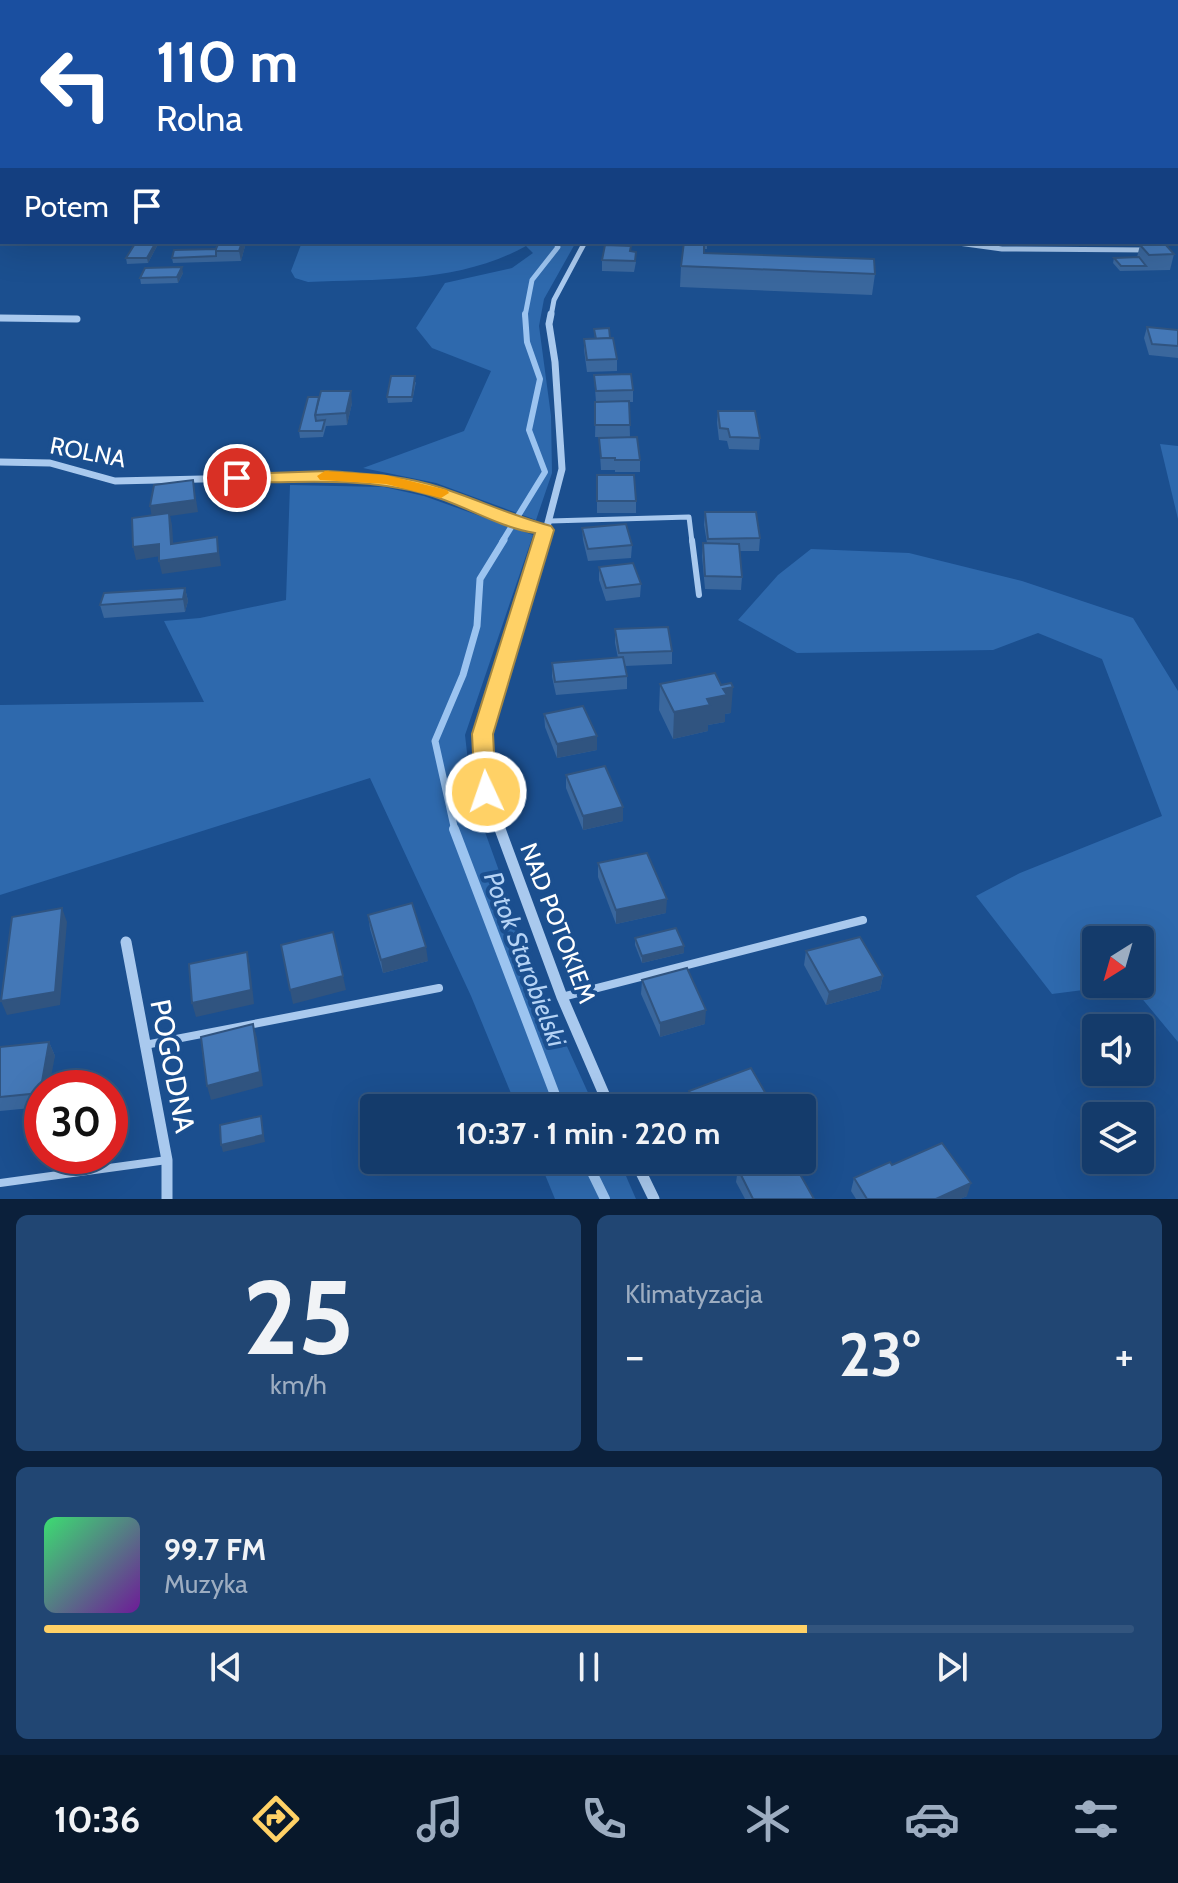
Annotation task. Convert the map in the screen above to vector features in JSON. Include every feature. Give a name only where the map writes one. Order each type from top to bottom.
[{"type":"street","name":"NAD POTOKIEM","points":[[584,244],[554,300],[549,324],[555,362],[562,469],[483,734],[486,792],[562,997],[604,1094]]},
{"type":"street","points":[[966,244],[1002,249],[1163,250]]},
{"type":"street","points":[[0,318],[77,319]]},
{"type":"street","name":"ROLNA","points":[[0,462],[50,463],[115,481],[328,476],[386,480],[434,490],[523,526],[547,525]]},
{"type":"street","name":"POGODNA","points":[[126,942],[167,1160],[167,1199]]},
{"type":"street","points":[[642,1174],[654,1199]]},
{"type":"lane","points":[[547,525],[689,517],[699,595]]},
{"type":"lane","points":[[562,997],[863,920]]},
{"type":"lane","points":[[145,1045],[439,988]]},
{"type":"lane","points":[[0,1183],[167,1160]]},
{"type":"shaded area","points":[[301,244],[575,244],[544,299],[539,326],[551,416],[552,473],[536,520],[436,483],[363,468],[464,431],[491,371],[432,348],[416,328],[445,283],[512,268],[533,253],[526,246],[474,267],[420,277],[308,282],[295,278],[291,271]]},
{"type":"shaded area","points":[[1160,444],[1178,446],[1178,519]]},
{"type":"shaded area","points":[[290,485],[384,487],[424,496],[533,535],[465,735],[472,796],[545,998],[589,1094],[511,1094],[471,996],[370,778],[0,895],[0,705],[204,702],[164,621],[200,618],[286,600]]},
{"type":"shaded area","points":[[811,549],[909,553],[1022,581],[1133,618],[1178,691],[1178,1042],[1142,998],[1154,998],[1154,926],[1082,926],[1082,990],[1052,994],[976,896],[1020,873],[1162,816],[1102,659],[1038,633],[993,650],[797,653],[738,620],[778,575]]},
{"type":"shaded area","points":[[545,1174],[625,1174],[636,1199],[555,1199]]},
{"type":"building","points":[[135,244],[155,244],[147,258],[126,258]]},
{"type":"building","points":[[218,244],[241,244],[239,251],[215,251]]},
{"type":"building","points":[[684,244],[704,244],[704,253],[874,259],[875,274],[681,266]]},
{"type":"building","points":[[1165,244],[1174,254],[1149,255],[1140,245]]},
{"type":"building","points":[[605,245],[631,246],[630,251],[636,252],[635,261],[602,260]]},
{"type":"building","points":[[216,249],[216,256],[172,258],[174,250]]},
{"type":"building","points":[[1139,257],[1146,266],[1121,266],[1114,258]]},
{"type":"building","points":[[182,267],[177,277],[140,278],[145,268]]},
{"type":"building","points":[[1147,327],[1178,330],[1178,346],[1152,344]]},
{"type":"building","points":[[609,328],[610,338],[596,339],[594,329]]},
{"type":"building","points":[[613,338],[617,359],[587,360],[584,339]]},
{"type":"building","points":[[631,374],[633,390],[596,391],[594,375]]},
{"type":"building","points":[[391,376],[415,376],[412,397],[387,397]]},
{"type":"building","points":[[321,391],[351,391],[346,413],[315,415]]},
{"type":"building","points":[[308,397],[319,397],[315,415],[316,421],[325,420],[322,431],[299,431]]},
{"type":"building","points":[[629,401],[630,425],[595,425],[595,402]]},
{"type":"building","points":[[718,411],[755,411],[760,438],[730,437],[728,429],[720,428]]},
{"type":"building","points":[[637,437],[640,460],[601,458],[599,438]]},
{"type":"building","points":[[597,475],[634,475],[636,501],[597,501]]},
{"type":"building","points":[[193,480],[195,500],[150,506],[154,485]]},
{"type":"building","points":[[705,512],[756,512],[760,538],[708,539]]},
{"type":"building","points":[[169,513],[171,544],[217,537],[218,553],[159,561],[159,544],[133,547],[132,518]]},
{"type":"building","points":[[626,524],[632,545],[588,549],[582,528]]},
{"type":"building","points":[[703,543],[739,544],[742,577],[705,576]]},
{"type":"building","points":[[633,563],[641,584],[606,588],[599,567]]},
{"type":"building","points":[[185,588],[183,599],[100,605],[104,593]]},
{"type":"building","points":[[668,627],[672,651],[619,653],[615,629]]},
{"type":"building","points":[[623,657],[627,676],[555,682],[552,663]]},
{"type":"building","points":[[715,673],[721,685],[731,683],[733,687],[723,689],[727,695],[707,699],[710,705],[674,712],[660,684]]},
{"type":"building","points":[[583,706],[597,736],[557,744],[544,714]]},
{"type":"building","points":[[605,766],[623,807],[583,816],[566,775]]},
{"type":"building","points":[[647,853],[667,899],[616,910],[598,863]]},
{"type":"building","points":[[412,903],[426,947],[381,960],[368,915]]},
{"type":"building","points":[[62,908],[55,992],[1,1001],[12,917]]},
{"type":"building","points":[[676,928],[684,946],[642,956],[635,938]]},
{"type":"building","points":[[333,932],[343,976],[290,990],[281,945]]},
{"type":"building","points":[[860,937],[883,976],[829,992],[806,951]]},
{"type":"building","points":[[247,952],[251,990],[192,1003],[189,964]]},
{"type":"building","points":[[687,968],[706,1010],[660,1023],[642,980]]},
{"type":"building","points":[[253,1024],[260,1072],[207,1086],[201,1037]]},
{"type":"building","points":[[49,1042],[44,1070],[24,1070],[24,1095],[0,1097],[0,1047]]},
{"type":"building","points":[[751,1068],[766,1094],[691,1094],[689,1091]]},
{"type":"building","points":[[261,1116],[263,1135],[221,1145],[220,1125]]},
{"type":"building","points":[[942,1143],[971,1183],[936,1199],[867,1199],[854,1178],[890,1162],[892,1165]]},
{"type":"building","points":[[740,1174],[800,1174],[814,1199],[753,1199]]},
{"type":"waterway","name":"Potok Starobielski","points":[[525,315],[532,280],[558,247],[556,244]]},
{"type":"waterway","name":"Potok Starobielski","points":[[502,542],[545,472],[529,430],[540,379],[527,342],[525,315]]},
{"type":"waterway","name":"Potok Starobielski","points":[[455,831],[435,741],[463,675],[477,626],[480,579],[504,540]]},
{"type":"waterway","name":"Potok Starobielski","points":[[454,829],[555,1094]]},
{"type":"waterway","name":"Potok Starobielski","points":[[593,1174],[605,1199]]},
{"type":"slow traffic","points":[[325,476],[386,480],[441,493]]},
{"type":"route","points":[[237,478],[328,476],[386,480],[434,490],[523,526],[545,530],[483,734],[486,792]]}]
